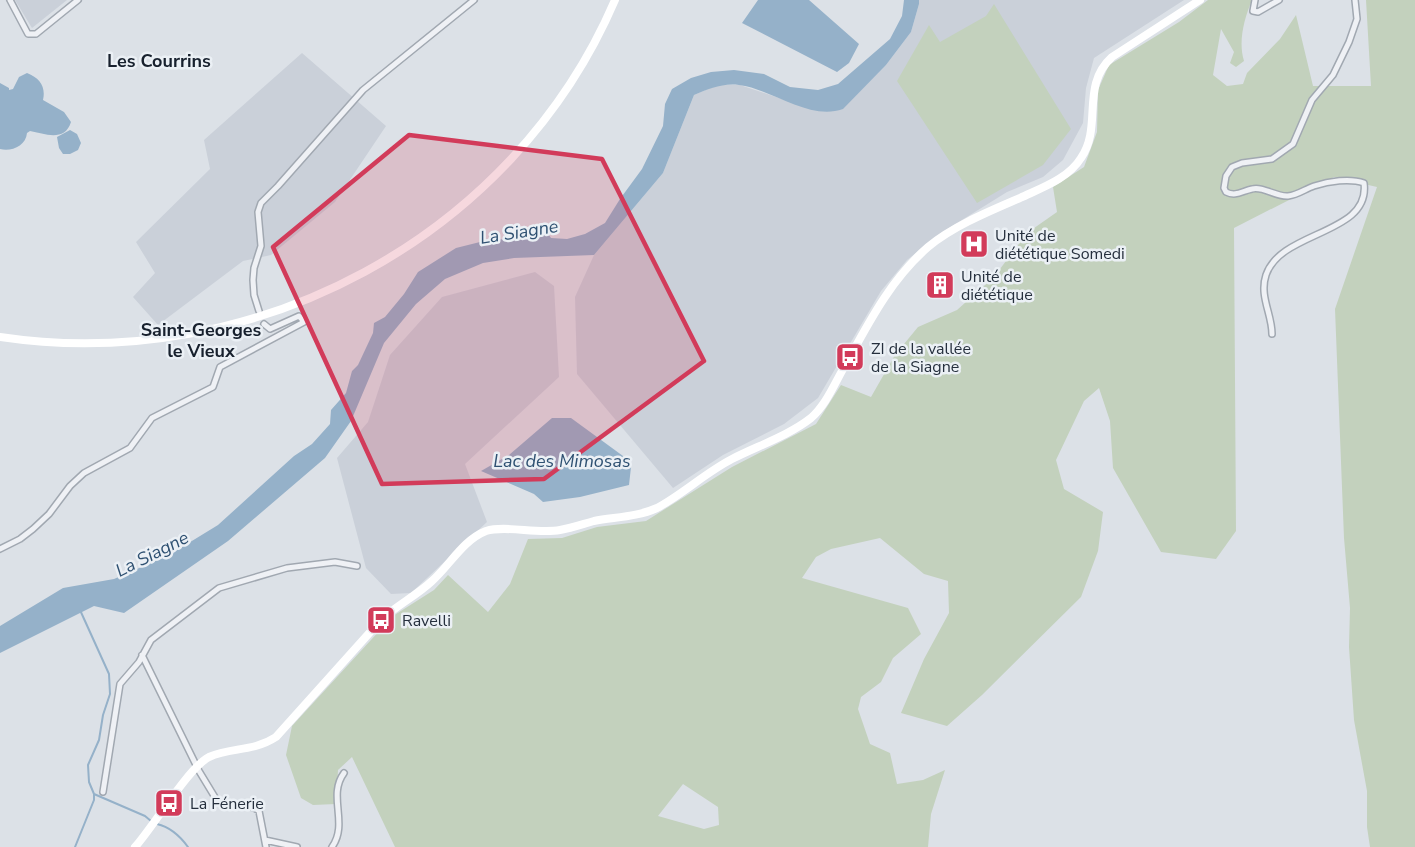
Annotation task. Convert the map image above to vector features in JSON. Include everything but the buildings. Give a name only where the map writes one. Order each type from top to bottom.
[{"type":"main road","points":[[0,337],[61,344],[104,344],[180,337],[224,328],[268,315],[310,299],[363,273],[397,254],[442,222],[506,164],[563,93],[581,65],[615,0]]},
{"type":"main road","points":[[135,847],[197,766],[211,756],[258,747],[276,737],[381,620],[431,582],[468,542],[487,531],[560,530],[594,521],[640,514],[657,507],[724,463],[786,433],[809,419],[818,411],[831,392],[884,296],[901,273],[939,239],[1059,179],[1074,166],[1087,148],[1091,127],[1093,89],[1105,63],[1200,0]]},
{"type":"street","points":[[10,0],[24,28],[28,34],[32,35],[78,0]]},
{"type":"street","points":[[259,311],[254,295],[253,280],[261,246],[258,212],[261,202],[286,178],[363,90],[474,0]]},
{"type":"street","points":[[1255,0],[1253,11],[1258,12],[1279,0]]},
{"type":"street","points":[[1272,334],[1272,323],[1263,292],[1265,277],[1271,263],[1284,252],[1348,219],[1357,211],[1366,195],[1365,183],[1334,182],[1284,196],[1254,188],[1235,195],[1226,192],[1224,188],[1226,176],[1232,167],[1242,163],[1272,159],[1293,144],[1312,100],[1333,75],[1349,42],[1357,19],[1355,0]]},
{"type":"street","points":[[0,549],[20,539],[49,514],[70,486],[84,473],[130,448],[152,418],[213,387],[220,367],[304,322],[299,316],[276,328],[270,329],[264,324]]},
{"type":"street","points":[[103,792],[120,684],[139,662],[151,640],[219,588],[287,568],[335,562],[357,566]]},
{"type":"street","points":[[142,655],[197,766],[220,804],[256,808],[259,811],[266,844],[297,847]]},
{"type":"street","points":[[332,847],[339,833],[340,822],[337,811],[339,780],[344,773]]},
{"type":"highlighted area","points":[[409,135],[602,159],[704,361],[544,479],[382,484],[273,247]]},
{"type":"shaded area","points":[[15,0],[67,0],[32,28]]},
{"type":"shaded area","points":[[919,0],[1184,0],[1094,58],[1086,88],[1083,123],[1063,160],[1043,177],[1007,192],[941,233],[907,260],[881,291],[818,398],[784,424],[723,455],[673,488],[577,374],[575,297],[594,255],[663,173],[694,95],[717,85],[740,85],[794,103],[842,109],[886,65],[911,32]]},
{"type":"shaded area","points":[[302,53],[386,126],[335,202],[271,255],[243,261],[158,325],[133,297],[155,273],[136,242],[210,169],[204,140]]},
{"type":"shaded area","points":[[535,272],[554,286],[559,377],[465,464],[487,522],[411,593],[391,594],[366,568],[337,458],[368,422],[390,355],[442,297]]},
{"type":"green space","points":[[1208,0],[1252,0],[1243,30],[1244,61],[1236,67],[1230,63],[1234,52],[1221,29],[1213,75],[1227,86],[1243,84],[1247,73],[1280,39],[1296,15],[1313,86],[1371,86],[1366,0],[1415,0],[1415,847],[1370,847],[1367,827],[1367,791],[1354,720],[1335,309],[1377,187],[1334,177],[1234,228],[1236,531],[1216,559],[1161,552],[1113,468],[1110,421],[1099,388],[1084,401],[1056,460],[1064,489],[1103,512],[1098,551],[1081,597],[982,695],[947,726],[901,713],[924,659],[949,613],[948,581],[924,574],[880,538],[831,549],[816,557],[802,578],[908,608],[921,634],[893,658],[881,682],[861,697],[858,709],[870,744],[890,753],[897,784],[923,780],[945,770],[931,814],[928,847],[395,847],[352,757],[338,770],[336,804],[313,805],[301,798],[286,755],[292,726],[393,616],[434,590],[448,575],[488,612],[510,584],[528,539],[562,538],[597,527],[646,521],[732,467],[816,424],[841,385],[871,397],[895,355],[918,327],[957,310],[994,277],[1027,233],[1057,212],[1053,187],[1084,167],[1097,132],[1098,90],[1109,65],[1179,22]],"holes":[[[683,784],[718,807],[719,825],[704,829],[658,816]]]},
{"type":"green space","points":[[994,4],[1071,129],[1043,165],[977,203],[897,81],[929,25],[940,42],[986,16]]},
{"type":"water","points":[[758,0],[809,0],[859,44],[849,63],[837,72],[742,23]]},
{"type":"water","points":[[904,0],[919,0],[911,32],[886,65],[843,109],[830,112],[804,108],[739,85],[721,86],[694,95],[663,173],[594,255],[514,258],[483,263],[445,279],[416,304],[384,343],[351,421],[325,458],[228,541],[124,613],[94,606],[0,653],[0,626],[63,588],[114,579],[169,555],[218,525],[294,456],[312,444],[330,424],[331,410],[346,393],[352,371],[358,365],[373,333],[374,323],[385,317],[418,272],[456,248],[492,239],[518,240],[547,232],[551,238],[567,239],[585,234],[605,223],[642,169],[663,126],[665,104],[672,89],[691,78],[711,72],[734,70],[764,74],[790,87],[818,90],[838,84],[890,39],[902,16]]},
{"type":"water","points":[[27,73],[41,84],[44,91],[43,100],[64,112],[71,122],[64,132],[59,134],[48,135],[30,131],[21,145],[9,150],[0,149],[0,83],[9,90],[13,89],[19,77]]},
{"type":"water","points":[[70,130],[77,134],[81,143],[78,150],[70,154],[63,154],[57,137]]},
{"type":"water","name":"Lac des Mimosas","points":[[552,418],[571,418],[623,456],[631,467],[629,485],[580,497],[543,502],[534,494],[481,471],[509,455]]},
{"type":"waterway","points":[[75,847],[94,800],[89,782],[88,765],[99,740],[103,715],[110,694],[109,674],[80,610]]},
{"type":"waterway","points":[[94,794],[145,816],[151,821]]},
{"type":"waterway","points":[[157,824],[174,832],[188,847]]},
{"type":"place","name":"Unité de diététique Somedi","points":[[974,244]]},
{"type":"place","name":"Unité de diététique","points":[[940,285]]},
{"type":"place","name":"ZI de la vallée de la Siagne","points":[[850,357]]},
{"type":"place","name":"Ravelli","points":[[381,620]]},
{"type":"place","name":"La Fénerie","points":[[169,803]]},
{"type":"district","name":"Les Courrins","points":[[159,61]]},
{"type":"district","name":"Saint-Georges le Vieux","points":[[201,340]]},
{"type":"water label","name":"La Siagne","points":[[519,232]]},
{"type":"water label","name":"La Siagne","points":[[152,554]]}]
